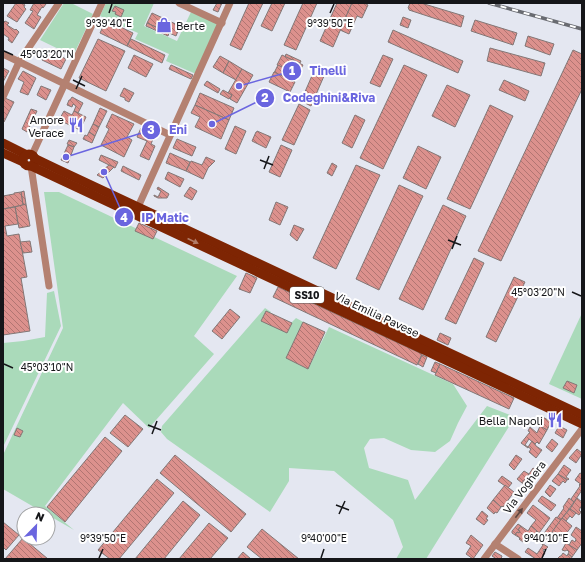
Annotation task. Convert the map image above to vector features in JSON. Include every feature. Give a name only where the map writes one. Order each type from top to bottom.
[{"type":"main road","name":"Via Emilia Pavese","points":[[3,143],[29,159],[582,424]]},
{"type":"main road","name":"Via Emilia Pavese","points":[[3,153],[29,159],[57,169],[582,415]]},
{"type":"street","points":[[3,97],[19,62],[59,3]]},
{"type":"street","points":[[49,286],[29,159],[102,3]]},
{"type":"street","points":[[179,3],[222,23]]},
{"type":"street","points":[[138,207],[230,3]]},
{"type":"street","points":[[3,54],[170,135]]},
{"type":"street","name":"Via Voghera","points":[[484,559],[582,429]]},
{"type":"street","points":[[495,544],[518,559]]},
{"type":"green space","points":[[64,3],[71,3],[93,14],[73,56],[40,40]]},
{"type":"green space","points":[[106,3],[154,3],[144,26],[177,41],[191,12],[218,24],[196,74],[166,61],[169,54],[135,39],[138,33],[100,16]]},
{"type":"green space","points":[[44,192],[59,192],[237,276],[194,336],[214,354],[149,428],[123,403],[45,506],[32,506],[3,489],[3,455],[63,328]]},
{"type":"green space","points":[[54,291],[61,326],[3,447],[3,343],[45,337],[47,293]]},
{"type":"green space","points":[[265,308],[271,312],[265,319],[287,327],[296,318],[307,324],[293,359],[310,365],[329,327],[453,384],[467,406],[450,441],[435,452],[411,450],[384,438],[370,439],[364,448],[369,468],[408,480],[415,500],[487,406],[515,417],[426,559],[396,559],[403,547],[393,520],[334,471],[289,468],[289,481],[270,512],[167,439],[161,432],[162,426]]},
{"type":"green space","points":[[582,313],[582,399],[549,384]]},
{"type":"green space","points":[[56,515],[74,530],[56,520]]},
{"type":"building","points":[[16,3],[22,3],[25,5],[24,7],[26,9],[17,22],[7,16]]},
{"type":"building","points":[[34,3],[46,4],[37,15],[41,17],[34,29],[25,23],[33,11],[30,10]]},
{"type":"building","points":[[217,3],[222,3],[218,12],[213,10]]},
{"type":"building","points":[[249,3],[263,3],[241,50],[230,45]]},
{"type":"building","points":[[272,3],[285,3],[272,31],[261,26]]},
{"type":"building","points":[[303,3],[317,3],[296,50],[284,45]]},
{"type":"building","points":[[337,3],[352,3],[333,47],[320,41]]},
{"type":"building","points":[[352,3],[364,3],[368,5],[362,18],[357,16],[349,34],[340,30]]},
{"type":"building","points":[[410,3],[421,3],[464,16],[461,27],[409,10],[408,8]]},
{"type":"building","points":[[115,6],[124,10],[121,17],[115,14],[116,12],[112,11]]},
{"type":"building","name":"Berte","points":[[152,13],[180,26],[176,36],[147,23]]},
{"type":"building","points":[[403,17],[411,20],[408,28],[400,25]]},
{"type":"building","points":[[106,20],[133,33],[127,46],[100,33]]},
{"type":"building","points":[[475,20],[517,33],[513,45],[471,31]]},
{"type":"building","points":[[5,21],[9,23],[7,25],[19,32],[12,43],[8,40],[9,38],[3,34],[3,23]]},
{"type":"building","points":[[147,23],[169,33],[168,36],[146,26]]},
{"type":"building","points":[[393,30],[463,61],[458,73],[388,42]]},
{"type":"building","points":[[528,36],[554,44],[550,55],[525,46]]},
{"type":"building","points":[[98,39],[125,51],[106,91],[79,78]]},
{"type":"building","points":[[131,39],[165,55],[162,63],[127,46]]},
{"type":"building","points":[[490,48],[545,63],[541,76],[487,61]]},
{"type":"building","points":[[47,50],[66,59],[61,69],[42,60]]},
{"type":"building","points":[[573,50],[582,54],[582,89],[501,261],[478,251]]},
{"type":"building","points":[[286,54],[301,61],[300,63],[285,57]]},
{"type":"building","points":[[134,55],[153,64],[146,77],[128,68]]},
{"type":"building","points":[[282,55],[303,65],[298,74],[277,65]]},
{"type":"building","points":[[383,55],[393,59],[380,87],[370,83]]},
{"type":"building","points":[[220,56],[229,61],[223,73],[213,67]]},
{"type":"building","points":[[229,61],[242,69],[236,80],[223,73]]},
{"type":"building","points":[[171,65],[193,75],[191,79],[169,69]]},
{"type":"building","points":[[278,65],[288,70],[284,78],[274,73]]},
{"type":"building","points":[[404,65],[427,75],[383,169],[360,158]]},
{"type":"building","points":[[3,68],[9,71],[3,82]]},
{"type":"building","points":[[242,69],[253,75],[237,103],[230,99],[232,95],[228,93]]},
{"type":"building","points":[[23,71],[36,78],[28,95],[20,92],[24,82],[18,79]]},
{"type":"building","points":[[314,71],[324,76],[311,106],[301,101]]},
{"type":"building","points":[[274,72],[295,82],[290,92],[269,82]]},
{"type":"building","points":[[504,80],[529,91],[525,101],[499,90]]},
{"type":"building","points":[[207,81],[220,89],[218,93],[204,85]]},
{"type":"building","points":[[447,85],[470,95],[455,127],[432,116]]},
{"type":"building","points":[[41,86],[51,90],[46,100],[37,95]]},
{"type":"building","points":[[124,88],[134,93],[129,102],[120,96]]},
{"type":"building","points":[[223,90],[232,95],[229,99],[220,94]]},
{"type":"building","points":[[200,93],[234,108],[229,120],[195,105]]},
{"type":"building","points":[[72,97],[83,103],[78,113],[74,111],[76,106],[73,104],[72,107],[67,105]]},
{"type":"building","points":[[5,98],[14,102],[4,122],[3,101]]},
{"type":"building","points":[[299,104],[310,110],[294,145],[282,140]]},
{"type":"building","points":[[195,105],[229,120],[221,139],[195,127],[200,117],[191,113]]},
{"type":"building","points":[[490,105],[513,116],[470,209],[447,199]]},
{"type":"building","points":[[100,108],[107,111],[99,127],[93,124]]},
{"type":"building","points":[[31,109],[37,111],[27,132],[22,129]]},
{"type":"building","name":"Amore Verace","points":[[64,111],[72,115],[74,111],[86,117],[80,130],[59,120]]},
{"type":"building","points":[[112,114],[134,124],[127,137],[132,140],[124,157],[101,145],[109,129],[106,127]]},
{"type":"building","points":[[355,115],[365,120],[352,148],[342,143]]},
{"type":"building","points":[[93,124],[99,127],[95,136],[89,132]]},
{"type":"building","points":[[235,126],[246,131],[236,154],[225,149]]},
{"type":"building","points":[[141,128],[155,134],[151,144],[155,146],[149,160],[140,156],[147,141],[137,137]]},
{"type":"building","points":[[257,131],[271,137],[266,148],[252,141]]},
{"type":"building","points":[[89,132],[95,136],[92,143],[83,139]]},
{"type":"building","points":[[177,139],[196,147],[192,156],[173,148]]},
{"type":"building","points":[[69,140],[77,143],[74,147],[67,144]]},
{"type":"building","points":[[68,145],[74,147],[68,163],[61,160]]},
{"type":"building","points":[[281,145],[292,150],[280,177],[269,172]]},
{"type":"building","points":[[418,146],[441,157],[426,189],[403,178]]},
{"type":"building","points":[[170,153],[190,162],[186,171],[166,163]]},
{"type":"building","points":[[101,155],[118,162],[115,168],[99,160]]},
{"type":"building","points":[[206,157],[215,161],[208,168],[203,179],[186,171],[191,161],[202,165]]},
{"type":"building","points":[[332,163],[337,166],[332,176],[327,173]]},
{"type":"building","points":[[109,165],[114,167],[103,178],[97,175]]},
{"type":"building","points":[[356,165],[380,175],[336,269],[313,258]]},
{"type":"building","points":[[123,166],[141,175],[139,180],[121,171]]},
{"type":"building","points":[[168,172],[184,179],[180,187],[165,179]]},
{"type":"building","points":[[399,185],[423,196],[379,290],[356,279]]},
{"type":"building","points":[[158,187],[169,194],[167,198],[158,198],[154,196],[158,197],[161,191],[157,189]]},
{"type":"building","points":[[190,187],[197,191],[192,200],[184,196]]},
{"type":"building","points":[[24,191],[26,204],[23,205],[21,192]]},
{"type":"building","points":[[21,192],[23,205],[3,209],[3,196]]},
{"type":"building","points":[[276,202],[288,207],[280,225],[269,220]]},
{"type":"building","points":[[26,204],[30,226],[19,228],[15,207]]},
{"type":"building","points":[[443,205],[466,216],[423,310],[399,299]]},
{"type":"building","points":[[15,207],[18,224],[5,226],[7,236],[19,234],[27,277],[21,278],[30,331],[3,335],[3,209]]},
{"type":"building","points":[[139,223],[157,231],[153,239],[135,231]]},
{"type":"building","points":[[294,225],[304,229],[297,241],[290,235]]},
{"type":"building","points":[[30,241],[32,252],[23,253],[20,242]]},
{"type":"building","points":[[474,258],[484,263],[456,324],[445,319]]},
{"type":"building","points":[[246,273],[257,278],[250,293],[239,289]]},
{"type":"building","points":[[514,277],[525,282],[496,342],[486,337]]},
{"type":"building","points":[[278,287],[422,354],[417,365],[273,297]]},
{"type":"building","points":[[230,309],[240,317],[222,339],[212,331]]},
{"type":"building","points":[[266,311],[292,323],[287,333],[261,321]]},
{"type":"building","points":[[303,322],[325,332],[308,369],[286,358]]},
{"type":"building","points":[[440,333],[451,338],[448,345],[437,340]]},
{"type":"building","points":[[422,355],[427,357],[423,367],[418,364]]},
{"type":"building","points":[[435,362],[440,364],[436,373],[431,371]]},
{"type":"building","points":[[440,364],[514,398],[509,409],[435,375]]},
{"type":"building","points":[[567,381],[577,385],[574,393],[563,388]]},
{"type":"building","points":[[125,415],[143,429],[128,447],[110,433]]},
{"type":"building","points":[[543,417],[551,422],[547,430],[539,426]]},
{"type":"building","points":[[540,426],[547,430],[539,444],[537,442],[535,444],[529,439],[525,445],[528,448],[521,443],[530,432],[528,431],[530,427],[537,433]]},
{"type":"building","points":[[559,426],[567,430],[563,438],[555,433]]},
{"type":"building","points":[[17,428],[23,431],[20,437],[14,435]]},
{"type":"building","points":[[105,437],[122,451],[65,522],[56,514],[56,506],[48,506]]},
{"type":"building","points":[[552,439],[558,444],[552,452],[546,447]]},
{"type":"building","points":[[532,441],[542,450],[536,458],[529,452],[531,449],[528,447]]},
{"type":"building","points":[[577,449],[582,454],[576,463],[569,458]]},
{"type":"building","points":[[175,455],[246,514],[231,532],[160,473]]},
{"type":"building","points":[[516,455],[522,459],[514,470],[509,465]]},
{"type":"building","points":[[564,465],[571,470],[566,477],[569,479],[568,480],[558,474]]},
{"type":"building","points":[[533,468],[538,471],[534,477],[529,474]]},
{"type":"building","points":[[524,471],[529,474],[522,483],[517,479]]},
{"type":"building","points":[[580,473],[582,474],[582,485],[575,480]]},
{"type":"building","points":[[529,474],[534,477],[527,486],[522,483]]},
{"type":"building","points":[[558,474],[567,480],[565,483],[563,481],[559,486],[552,481]]},
{"type":"building","points":[[502,476],[512,483],[508,488],[498,481]]},
{"type":"building","points":[[157,479],[174,493],[119,559],[110,559],[98,550]]},
{"type":"building","points":[[580,484],[582,485],[582,490],[574,502],[571,499]]},
{"type":"building","points":[[505,485],[514,492],[503,507],[501,507],[493,500]]},
{"type":"building","points":[[550,485],[556,489],[550,497],[545,492]]},
{"type":"building","points":[[542,496],[556,505],[551,511],[538,501]]},
{"type":"building","points":[[569,498],[574,502],[561,520],[557,518]]},
{"type":"building","points":[[577,498],[582,502],[579,510],[581,512],[579,515],[570,509]]},
{"type":"building","points":[[493,500],[501,507],[497,513],[495,512],[494,514],[487,508]]},
{"type":"building","points":[[183,501],[200,515],[164,559],[135,559]]},
{"type":"building","points":[[533,505],[550,518],[539,533],[531,526],[536,520],[527,513]]},
{"type":"building","points":[[570,509],[576,513],[572,518],[570,516],[566,521],[562,518]]},
{"type":"building","points":[[482,511],[488,516],[486,519],[488,520],[484,525],[476,519]]},
{"type":"building","points":[[556,517],[561,520],[547,539],[542,536]]},
{"type":"building","points":[[562,518],[572,526],[562,539],[552,532]]},
{"type":"building","points":[[3,522],[16,533],[16,538],[6,550],[3,547]]},
{"type":"building","points":[[209,523],[228,538],[210,559],[179,559]]},
{"type":"building","points":[[518,524],[521,526],[518,530],[520,531],[515,535],[512,531]]},
{"type":"building","points":[[521,526],[528,531],[531,526],[537,531],[533,537],[529,534],[523,542],[515,535],[517,532],[519,533],[520,531],[518,530]]},
{"type":"building","points":[[576,527],[582,531],[582,543],[577,550],[569,545],[572,540],[575,542],[576,539],[571,535]]},
{"type":"building","points":[[262,529],[299,559],[262,559],[247,547]]},
{"type":"building","points":[[537,531],[547,539],[542,544],[533,536]]},
{"type":"building","points":[[471,535],[483,545],[473,559],[466,554],[471,546],[466,543]]},
{"type":"building","points":[[566,543],[577,550],[572,557],[568,554],[569,552],[567,550],[562,550]]},
{"type":"building","points":[[542,544],[548,547],[545,550],[544,549],[543,551],[545,553],[541,559],[536,559],[525,552],[528,548],[537,554],[543,545]]},
{"type":"building","points":[[16,546],[33,546],[48,559],[5,559]]},
{"type":"building","points":[[243,552],[251,559],[237,559]]},
{"type":"building","points":[[495,552],[502,556],[501,559],[493,559],[495,558],[492,556]]},
{"type":"building","points":[[563,553],[572,557],[571,559],[557,559]]},
{"type":"railway","points":[[489,3],[582,29]]},
{"type":"place","name":"Berte","points":[[164,25]]},
{"type":"place","name":"Tinelli","points":[[239,86]]},
{"type":"place","name":"Codeghini&Riva","points":[[212,124]]},
{"type":"place","name":"Amore Verace","points":[[76,125]]},
{"type":"place","name":"Eni","points":[[66,157]]},
{"type":"place","name":"IP Matic","points":[[104,172]]},
{"type":"place","name":"Bella Napoli","points":[[555,420]]}]
